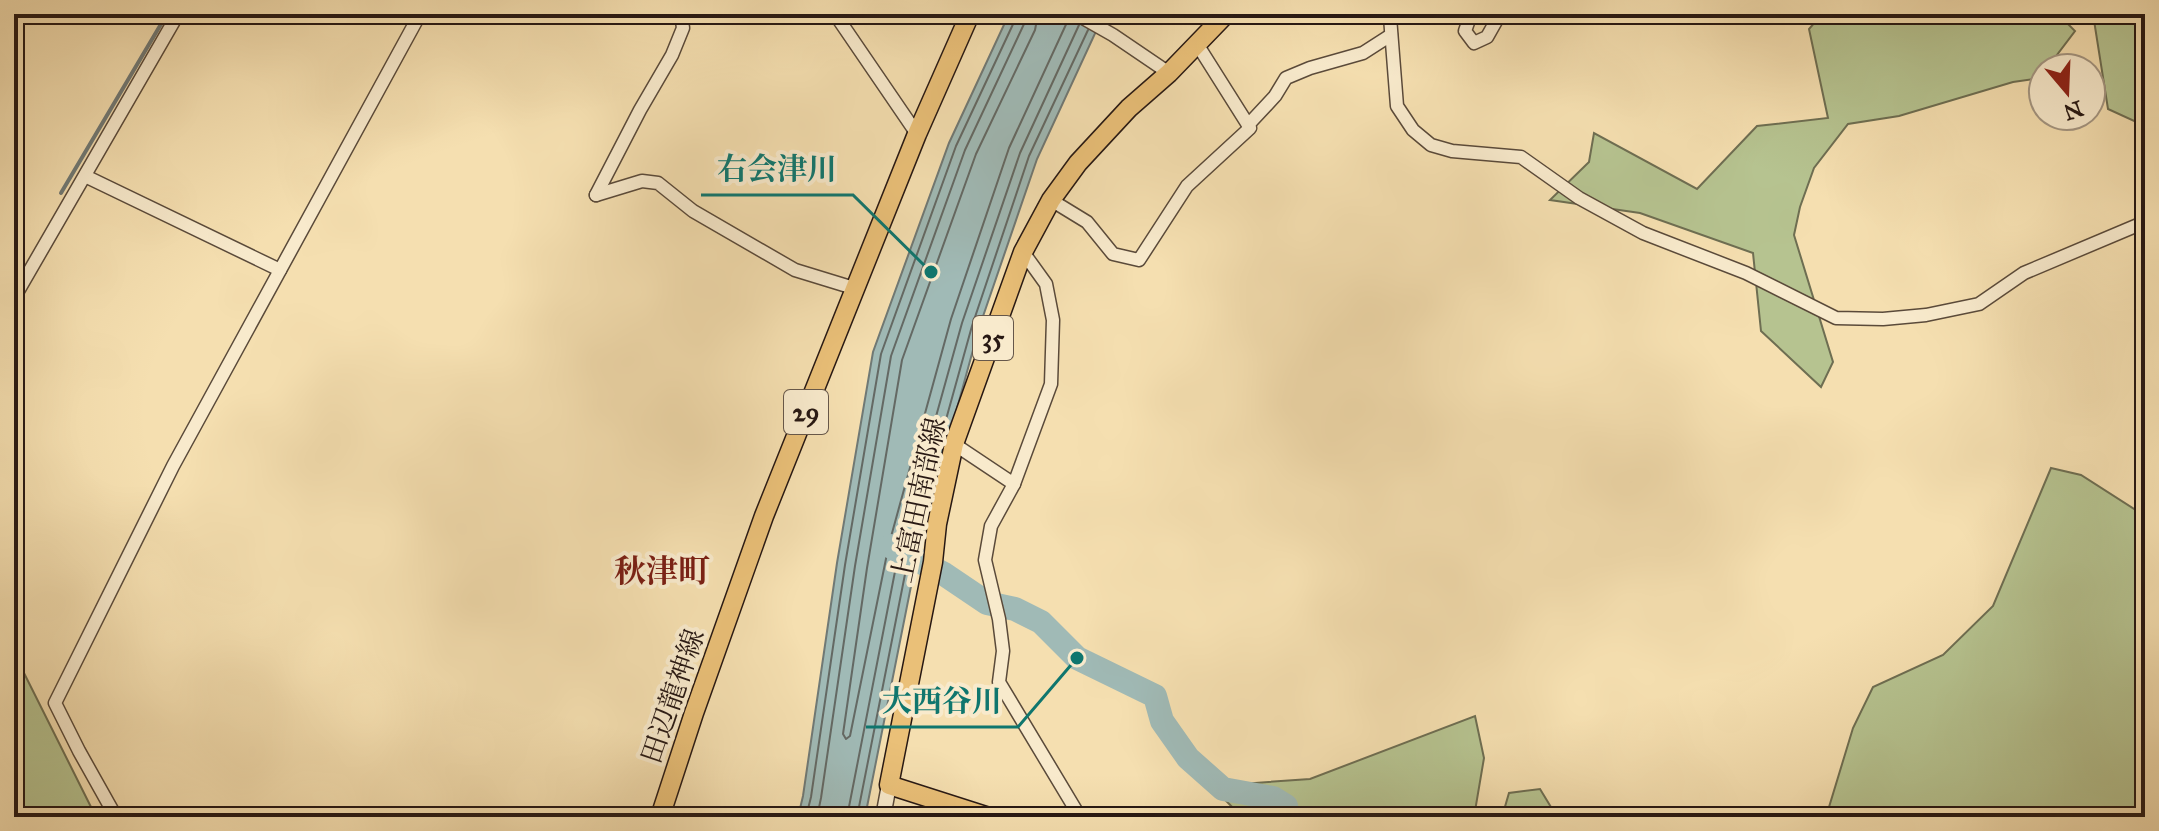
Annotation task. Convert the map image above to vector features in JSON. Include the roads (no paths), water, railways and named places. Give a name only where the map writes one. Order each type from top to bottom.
[{"type":"main road","name":"田辺龍神線","points":[[660,817],[764,516],[917,134],[970,14]]},
{"type":"main road","name":"上富田南部線","points":[[889,785],[954,444],[1023,252],[1051,200],[1078,163],[1129,108],[1169,73],[1226,14]]},
{"type":"main road","points":[[889,785],[989,817]]},
{"type":"street","points":[[14,298],[178,14]]},
{"type":"street","points":[[116,817],[55,703],[173,466],[420,14]]},
{"type":"street","points":[[681,14],[683,28],[672,55],[596,195],[642,181],[658,183],[693,211],[795,270],[857,289]]},
{"type":"street","points":[[835,14],[917,134]]},
{"type":"street","points":[[1076,14],[1169,73]]},
{"type":"street","points":[[1471,14],[1465,31],[1474,43],[1487,37],[1500,14]]},
{"type":"street","points":[[1393,15],[1391,35],[1397,106],[1413,130],[1431,145],[1452,151],[1521,157],[1579,198],[1643,233],[1746,273],[1836,318],[1883,319],[1926,315],[1979,304],[2024,273],[2145,222]]},
{"type":"street","points":[[1248,125],[1275,96],[1286,78],[1363,53],[1391,35]]},
{"type":"street","points":[[1051,200],[1087,222],[1113,254],[1139,260],[1187,186],[1250,128],[1197,44]]},
{"type":"street","points":[[85,176],[280,270]]},
{"type":"street","points":[[1023,252],[1046,284],[1053,320],[1051,384],[1014,484],[991,526],[985,560],[1003,651],[999,682],[1080,817]]},
{"type":"street","points":[[954,444],[1014,484]]},
{"type":"street","points":[[883,817],[889,785]]},
{"type":"water","points":[[1009,14],[1104,14],[1037,159],[979,328],[918,551],[865,817],[798,817],[873,352],[949,143]]},
{"type":"waterway","points":[[61,193],[167,14]]},
{"type":"waterway","points":[[890,546],[944,574],[987,603],[1015,609],[1041,622],[1077,658],[1155,696],[1162,721],[1188,758],[1223,789],[1273,798],[1286,806]]},
{"type":"waterway","points":[[1286,806],[1311,817]]},
{"type":"place","name":"右会津川","points":[[931,272]]},
{"type":"place","name":"大西谷川","points":[[1077,658]]},
{"type":"district","name":"秋津町","points":[[662,571]]}]
